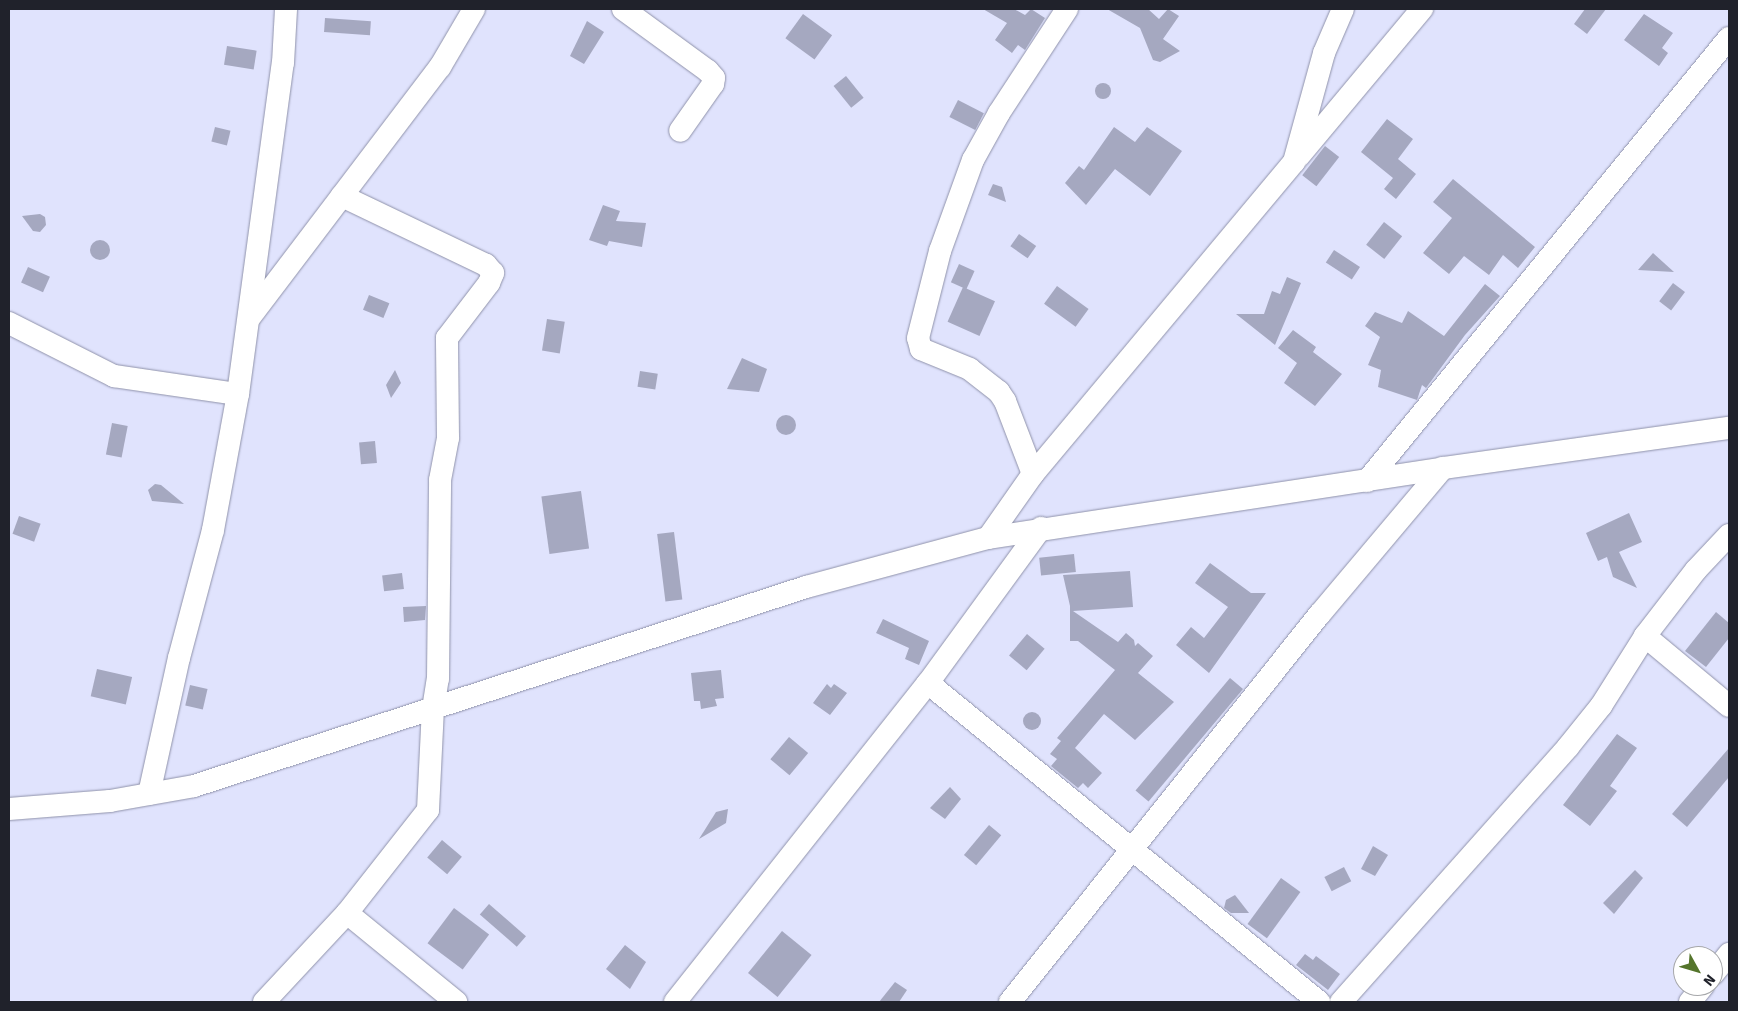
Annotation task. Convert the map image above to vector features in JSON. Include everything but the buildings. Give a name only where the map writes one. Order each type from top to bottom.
[{"type":"street","points":[[149,794],[179,658],[213,530],[238,394],[250,318],[283,62],[286,9]]},
{"type":"street","points":[[250,318],[440,67],[474,9]]},
{"type":"street","points":[[623,9],[708,70],[714,78],[713,84],[680,131]]},
{"type":"street","points":[[1033,474],[1005,401],[998,392],[970,369],[921,349],[918,338],[940,251],[973,160],[998,113],[1067,9]]},
{"type":"street","points":[[1294,162],[1324,53],[1343,9]]},
{"type":"street","points":[[988,538],[1033,474],[1422,9]]},
{"type":"street","points":[[1367,481],[1729,38]]},
{"type":"street","points":[[264,1002],[348,913],[428,810],[433,709],[438,679],[440,480],[448,438],[447,338],[489,283],[493,273],[486,265],[342,196]]},
{"type":"street","points":[[9,323],[114,376],[238,394]]},
{"type":"street","points":[[9,808],[110,801],[194,786],[806,587],[988,538],[1041,528],[1367,481],[1443,468],[1729,428]]},
{"type":"street","points":[[1010,1002],[1443,468]]},
{"type":"street","points":[[675,1002],[928,683],[1041,528]]},
{"type":"street","points":[[1341,1002],[1568,747],[1601,706],[1645,636],[1696,570],[1729,535]]},
{"type":"street","points":[[1645,636],[1729,706]]},
{"type":"street","points":[[928,683],[1133,848],[1319,1002]]},
{"type":"street","points":[[348,913],[456,1002]]}]
